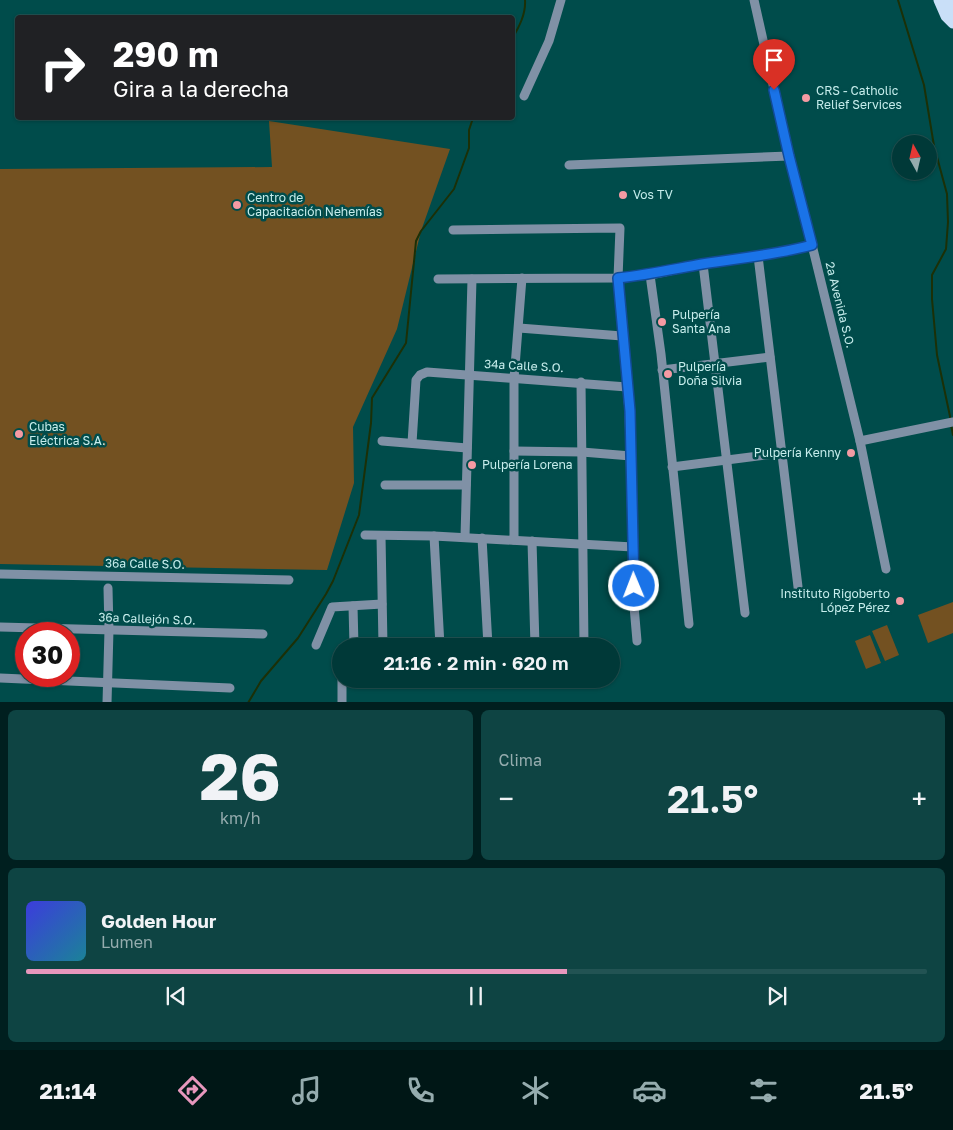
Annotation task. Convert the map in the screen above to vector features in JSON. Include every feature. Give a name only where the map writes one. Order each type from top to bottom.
[{"type":"main road","points":[[939,0],[946,16],[953,23]]},
{"type":"main road","points":[[949,0],[953,11]]},
{"type":"street","points":[[524,96],[549,41],[561,0]]},
{"type":"street","name":"2a Avenida S.O.","points":[[754,0],[789,156],[860,441],[886,569]]},
{"type":"street","points":[[569,165],[789,156]]},
{"type":"street","points":[[453,230],[620,228],[618,278],[631,456],[637,641]]},
{"type":"street","points":[[438,279],[618,278],[650,275],[703,264],[788,251],[812,245]]},
{"type":"street","points":[[758,256],[799,595]]},
{"type":"street","points":[[703,264],[745,613]]},
{"type":"street","points":[[650,275],[689,624]]},
{"type":"street","points":[[465,537],[472,278]]},
{"type":"street","points":[[514,540],[514,379],[522,278]]},
{"type":"street","points":[[519,328],[622,336]]},
{"type":"street","points":[[662,370],[770,357]]},
{"type":"street","name":"34a Calle S.O.","points":[[412,444],[416,380],[420,375],[427,372],[581,382],[627,387]]},
{"type":"street","points":[[581,382],[584,638]]},
{"type":"street","points":[[860,441],[949,423]]},
{"type":"street","points":[[382,441],[467,448]]},
{"type":"street","points":[[514,451],[582,452],[631,456]]},
{"type":"street","points":[[672,466],[782,453]]},
{"type":"street","points":[[385,485],[466,485]]},
{"type":"street","points":[[365,535],[465,537],[633,547]]},
{"type":"street","points":[[381,536],[384,638]]},
{"type":"street","points":[[434,536],[440,638]]},
{"type":"street","points":[[482,538],[488,638]]},
{"type":"street","points":[[532,541],[535,638]]},
{"type":"street","name":"36a Calle S.O.","points":[[0,574],[289,580]]},
{"type":"street","points":[[107,702],[108,588]]},
{"type":"street","points":[[316,645],[332,607],[382,604]]},
{"type":"street","points":[[353,606],[354,638]]},
{"type":"street","name":"36a Callejón S.O.","points":[[0,627],[263,634]]},
{"type":"street","points":[[0,678],[230,688]]},
{"type":"street","points":[[342,688],[342,702]]},
{"type":"shaded area","points":[[269,121],[450,149],[421,231],[397,329],[353,427],[354,483],[327,570],[0,564],[0,169],[272,167]]},
{"type":"shaded area","points":[[953,602],[953,633],[928,643],[918,615]]},
{"type":"shaded area","points":[[887,625],[899,655],[885,661],[872,631]]},
{"type":"shaded area","points":[[870,635],[881,663],[866,669],[855,641]]},
{"type":"waterway","points":[[515,33],[523,15],[525,0]]},
{"type":"waterway","points":[[898,0],[924,85],[934,146],[947,194],[948,222],[946,249],[932,275],[932,299],[937,355],[951,421]]},
{"type":"waterway","points":[[249,702],[261,681],[298,638],[326,594],[359,515],[371,423],[372,398],[406,343],[416,241],[421,231],[454,189],[469,148],[469,130],[472,120]]},
{"type":"waterway","points":[[951,425],[953,435]]},
{"type":"place","name":"CRS - Catholic Relief Services","points":[[806,98]]},
{"type":"place","name":"Vos TV","points":[[623,195]]},
{"type":"place","name":"Centro de Capacitación Nehemías","points":[[237,205]]},
{"type":"place","name":"Pulpería Santa Ana","points":[[662,322]]},
{"type":"place","name":"Pulpería Doña Silvia","points":[[668,374]]},
{"type":"place","name":"Cubas Eléctrica S.A.","points":[[19,434]]},
{"type":"place","name":"Pulpería Kenny","points":[[851,453]]},
{"type":"place","name":"Pulpería Lorena","points":[[472,465]]},
{"type":"place","name":"Instituto Rigoberto López Pérez","points":[[900,601]]},
{"type":"route","points":[[634,586],[630,411],[618,278],[650,275],[703,264],[788,251],[812,245],[774,90]]}]
